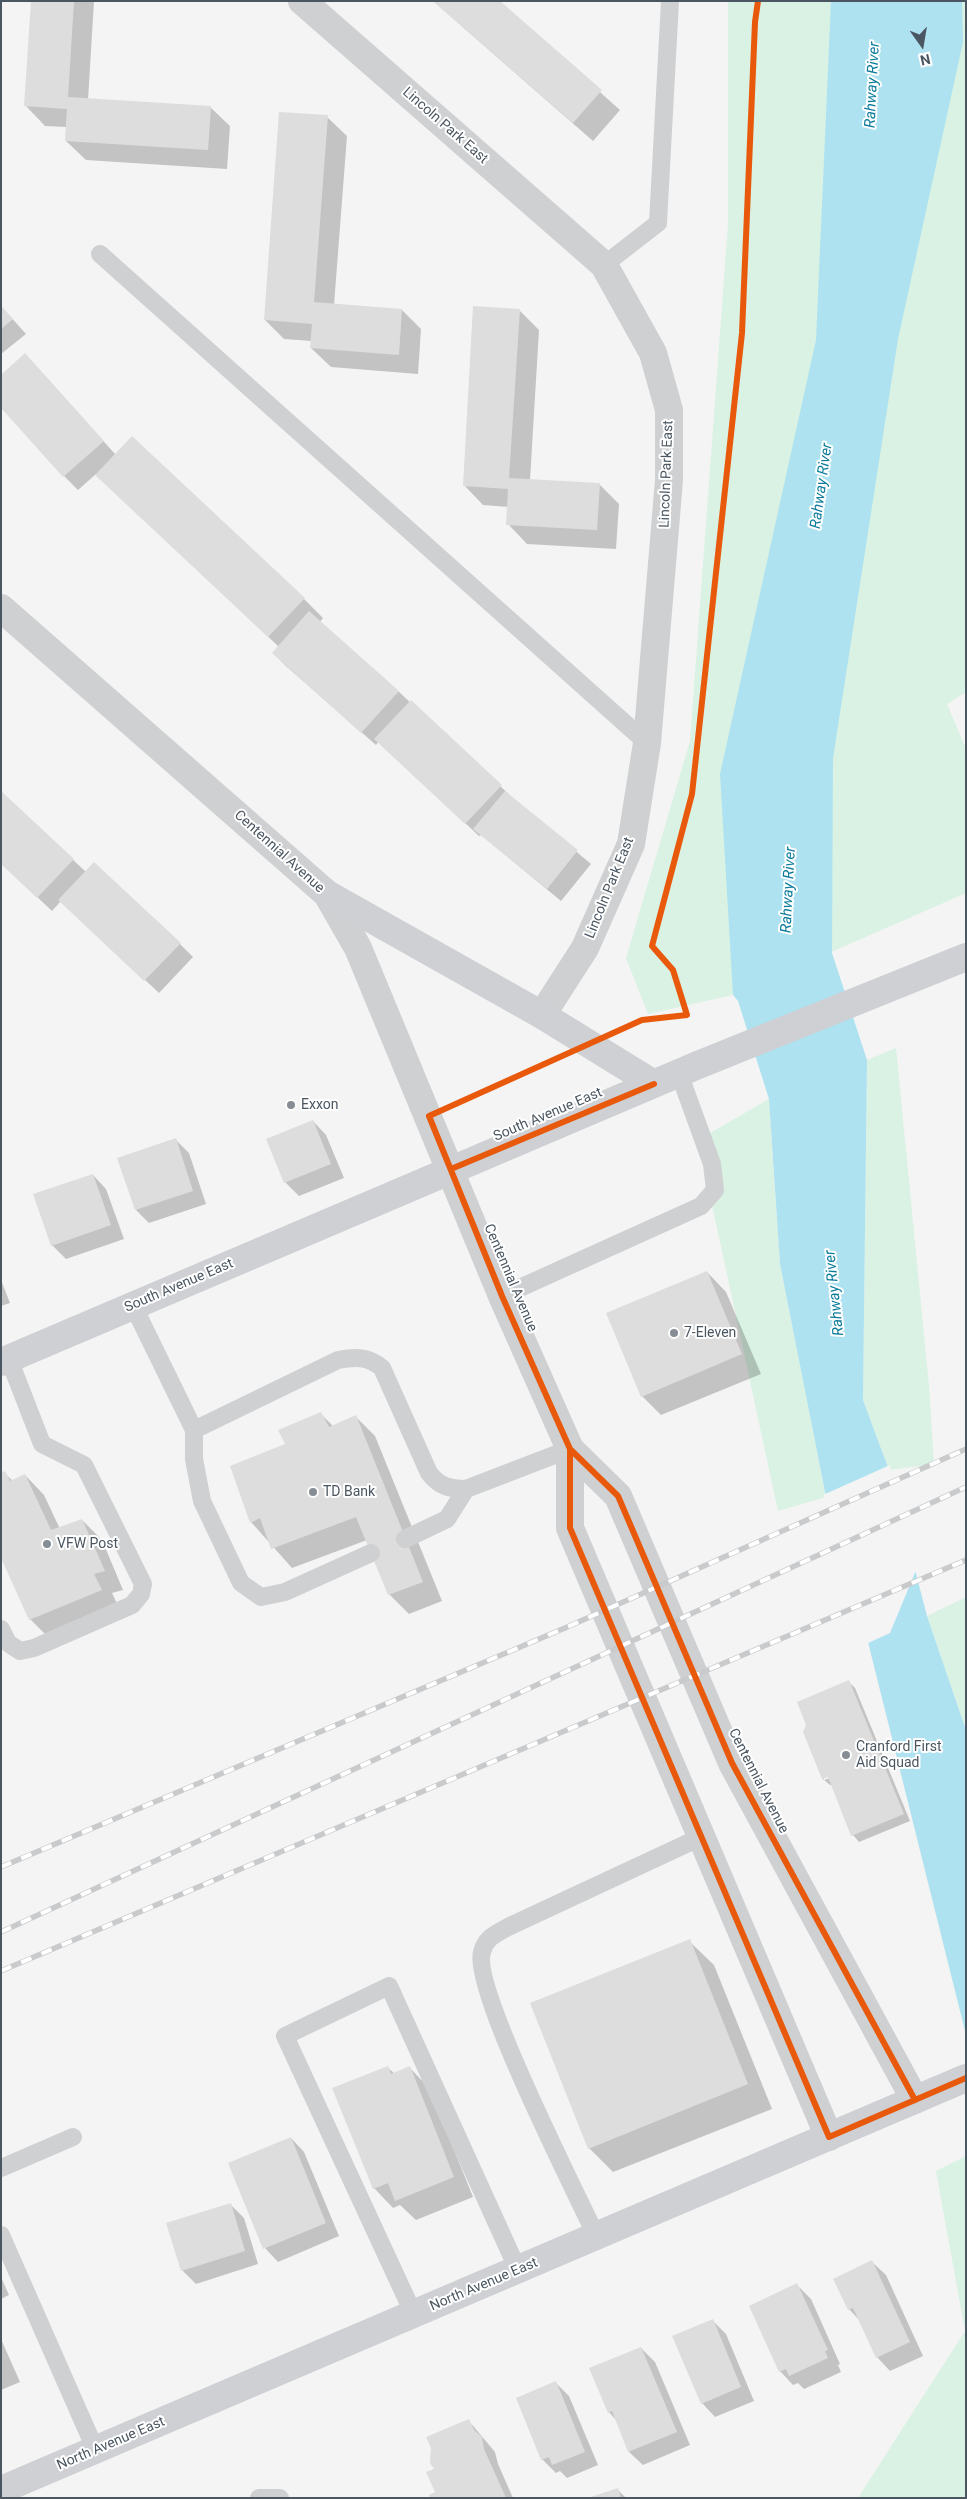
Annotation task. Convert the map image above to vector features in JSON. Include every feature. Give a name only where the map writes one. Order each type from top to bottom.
[{"type":"main road","points":[[326,894],[542,1015],[677,1074]]},
{"type":"main road","name":"South Avenue East","points":[[5,1360],[677,1074],[966,957]]},
{"type":"main road","name":"North Avenue East","points":[[1,2490],[959,2081]]},
{"type":"street","name":"Lincoln Park East","points":[[302,1],[604,265],[653,353],[669,410],[669,480],[647,743],[631,844],[585,948],[542,1015]]},
{"type":"street","name":"Centennial Avenue","points":[[1,608],[326,894],[358,948],[502,1296],[570,1449],[618,1496],[732,1763],[915,2100]]},
{"type":"street","name":"Centennial Avenue","points":[[570,1449],[570,1528],[829,2137]]},
{"type":"lane","points":[[604,265],[658,223],[670,1]]},
{"type":"lane","points":[[100,254],[647,743]]},
{"type":"lane","points":[[502,1296],[701,1206],[715,1190],[712,1164],[677,1074]]},
{"type":"lane","points":[[133,1305],[194,1430],[194,1459],[202,1501],[241,1583],[261,1596],[285,1592],[371,1553]]},
{"type":"lane","points":[[194,1430],[338,1360],[359,1357],[374,1361],[382,1368],[428,1473],[436,1482],[448,1488],[466,1489],[570,1449]]},
{"type":"lane","points":[[1,1629],[8,1643],[20,1651],[34,1648],[132,1605],[141,1594],[143,1584],[84,1465],[42,1444],[5,1360]]},
{"type":"lane","points":[[405,1539],[448,1519],[466,1489]]},
{"type":"lane","points":[[596,2236],[512,2057],[483,1975],[482,1953],[488,1938],[508,1927],[701,1837]]},
{"type":"lane","points":[[414,2315],[285,2036],[390,1986],[518,2270]]},
{"type":"lane","points":[[1,2168],[73,2137]]},
{"type":"lane","points":[[1,2235],[96,2451]]},
{"type":"lane","points":[[259,2498],[280,2498]]},
{"type":"path","points":[[687,1015],[673,970],[652,946],[694,784],[742,333],[755,22],[758,1]]},
{"type":"green space","points":[[728,1],[966,1],[966,692],[947,704],[966,749],[966,893],[733,995],[648,1014],[626,958],[690,741],[728,224]]},
{"type":"green space","points":[[896,1048],[929,1386],[934,1464],[889,1470],[863,1400],[867,1060]]},
{"type":"green space","points":[[769,1099],[780,1264],[826,1497],[778,1511],[698,1140]]},
{"type":"green space","points":[[966,1597],[966,1730],[927,1616]]},
{"type":"green space","points":[[966,2156],[966,2498],[858,2498],[965,2331],[936,2171]]},
{"type":"water","name":"Rahway River","points":[[831,1],[962,1],[963,42],[898,339],[833,758],[832,953],[867,1060],[863,1400],[889,1470],[927,1616],[966,1730],[966,2035],[867,1638],[826,1497],[780,1264],[769,1099],[738,1001],[733,995],[720,774],[816,340]]},
{"type":"pier","points":[[890,1465],[917,1568],[890,1633],[866,1644],[823,1495]]},
{"type":"building","points":[[31,1],[74,1],[68,97],[211,106],[208,150],[65,141],[67,109],[24,106]]},
{"type":"building","points":[[433,1],[500,1],[602,90],[573,123]]},
{"type":"building","points":[[279,112],[328,115],[314,302],[402,309],[399,355],[310,348],[312,324],[264,320]]},
{"type":"building","points":[[1,306],[13,319],[1,329]]},
{"type":"building","points":[[473,306],[520,309],[509,478],[600,483],[597,530],[506,525],[508,489],[463,486]]},
{"type":"building","points":[[25,353],[104,441],[63,477],[1,408],[1,375]]},
{"type":"building","points":[[132,436],[305,598],[268,637],[95,475]]},
{"type":"building","points":[[309,611],[399,691],[361,733],[272,653]]},
{"type":"building","points":[[411,700],[502,785],[465,824],[374,739]]},
{"type":"building","points":[[1,791],[74,859],[37,898],[1,864]]},
{"type":"building","points":[[505,791],[578,850],[547,889],[473,829]]},
{"type":"building","points":[[94,862],[181,943],[144,981],[58,900]]},
{"type":"building","points":[[313,1120],[331,1164],[284,1183],[266,1139]]},
{"type":"building","points":[[176,1138],[193,1191],[135,1210],[117,1158]]},
{"type":"building","points":[[93,1174],[111,1225],[51,1246],[33,1194]]},
{"type":"building","name":"7-Eleven","points":[[707,1271],[742,1354],[641,1397],[606,1313]]},
{"type":"building","name":"TD Bank","points":[[321,1412],[329,1427],[356,1415],[423,1582],[388,1595],[356,1517],[271,1549],[260,1518],[250,1523],[230,1466],[285,1444],[278,1430]]},
{"type":"building","name":"VFW Post","points":[[5,1471],[10,1481],[25,1474],[51,1530],[82,1519],[105,1571],[94,1574],[102,1590],[29,1620],[1,1558],[1,1473]]},
{"type":"building","name":"Cranford First Aid Squad","points":[[849,1680],[904,1814],[851,1836],[828,1777],[822,1779],[803,1732],[806,1725],[797,1702]]},
{"type":"building","points":[[690,1939],[748,2084],[588,2149],[530,2003]]},
{"type":"building","points":[[388,2066],[391,2074],[410,2066],[454,2177],[395,2201],[388,2183],[373,2189],[332,2088]]},
{"type":"building","points":[[291,2137],[326,2223],[263,2249],[228,2163]]},
{"type":"building","points":[[231,2203],[245,2251],[181,2271],[166,2223]]},
{"type":"building","points":[[872,2260],[910,2342],[876,2358],[853,2308],[848,2310],[833,2279]]},
{"type":"building","points":[[797,2283],[828,2350],[825,2351],[828,2358],[789,2376],[786,2369],[779,2372],[749,2306]]},
{"type":"building","points":[[713,2319],[741,2387],[701,2404],[672,2336]]},
{"type":"building","points":[[641,2347],[677,2432],[628,2452],[612,2411],[608,2413],[589,2368]]},
{"type":"building","points":[[556,2381],[585,2452],[552,2465],[549,2457],[541,2460],[516,2398]]},
{"type":"building","points":[[469,2419],[474,2430],[482,2437],[484,2449],[506,2498],[430,2498],[429,2495],[435,2492],[426,2472],[434,2469],[430,2463],[431,2448],[426,2437]]},
{"type":"building","points":[[618,2488],[621,2498],[591,2498],[591,2497]]},
{"type":"railway","points":[[1,1867],[565,1628],[966,1449]]},
{"type":"railway","points":[[1,1932],[966,1487]]},
{"type":"railway","points":[[1,1971],[966,1560]]},
{"type":"cycle path","points":[[758,1],[755,22],[742,333],[692,794],[652,946],[673,970],[687,1015],[642,1020],[429,1116],[502,1296],[570,1449],[618,1496],[732,1763],[915,2100]]},
{"type":"cycle path","points":[[451,1169],[654,1084]]},
{"type":"cycle path","points":[[570,1449],[570,1528],[829,2137],[966,2078]]},
{"type":"place","name":"Exxon","points":[[291,1105]]},
{"type":"place","name":"7-Eleven","points":[[674,1333]]},
{"type":"place","name":"TD Bank","points":[[313,1492]]},
{"type":"place","name":"VFW Post","points":[[47,1544]]},
{"type":"place","name":"Cranford First Aid Squad","points":[[846,1755]]}]
